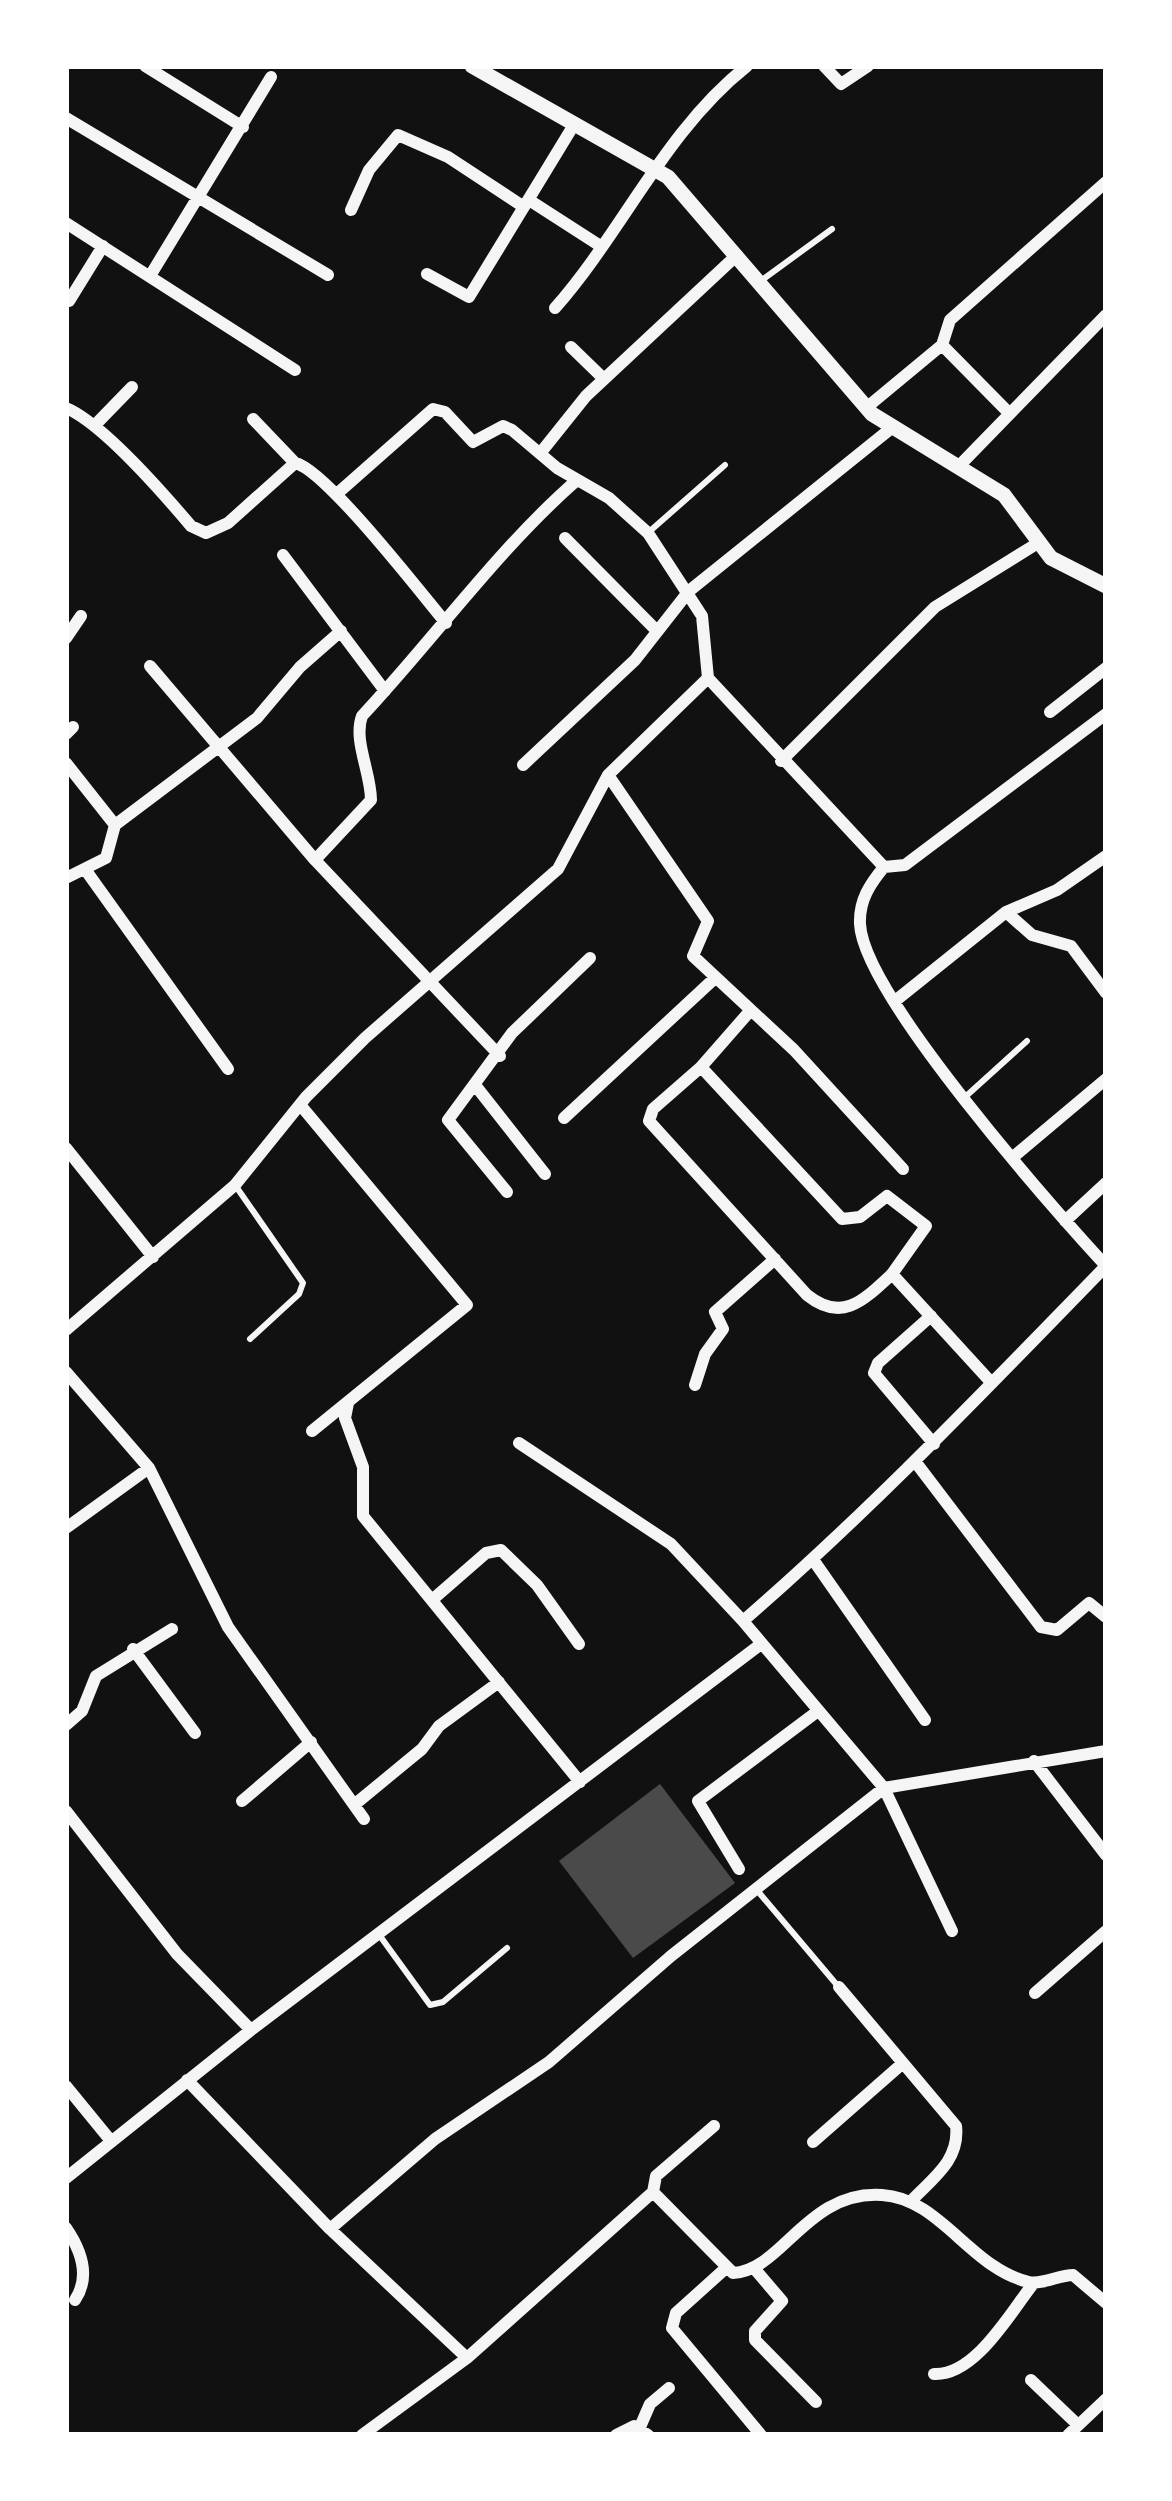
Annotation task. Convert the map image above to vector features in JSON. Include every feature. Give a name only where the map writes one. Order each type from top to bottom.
[{"type":"street","points":[[145,66],[243,128]]},
{"type":"street","points":[[170,80],[178,66]]},
{"type":"street","points":[[555,308],[689,121],[747,66]]},
{"type":"street","points":[[824,66],[841,84],[868,66]]},
{"type":"street","points":[[480,67],[678,186],[866,408],[1004,495],[1038,543],[1070,571],[1106,586]]},
{"type":"street","points":[[150,275],[271,76]]},
{"type":"street","points":[[66,118],[328,275]]},
{"type":"street","points":[[427,274],[469,297],[575,123]]},
{"type":"street","points":[[351,210],[369,170],[398,135],[448,157],[602,248]]},
{"type":"street","points":[[866,408],[942,346],[950,320],[1106,182]]},
{"type":"street","points":[[66,223],[295,370]]},
{"type":"street","points":[[69,301],[103,246]]},
{"type":"street","points":[[542,451],[604,380],[737,255]]},
{"type":"street","points":[[958,466],[1106,315]]},
{"type":"street","points":[[942,346],[1009,413]]},
{"type":"street","points":[[571,347],[604,380]]},
{"type":"street","points":[[97,423],[131,387]]},
{"type":"street","points":[[66,408],[97,423],[115,449],[191,526],[206,533],[228,523],[295,463]]},
{"type":"street","points":[[339,492],[433,409],[445,412],[473,442],[503,426],[542,451],[648,533],[702,616],[708,678],[884,867]]},
{"type":"street","points":[[254,418],[295,463],[310,467],[339,492],[369,536],[446,623]]},
{"type":"street","points":[[523,765],[635,660],[689,591],[894,427]]},
{"type":"street","points":[[315,860],[371,800],[371,776],[358,727],[503,551],[577,480]]},
{"type":"street","points":[[565,538],[657,631]]},
{"type":"street","points":[[781,761],[935,607],[1038,543]]},
{"type":"street","points":[[283,555],[385,691]]},
{"type":"street","points":[[66,638],[81,616]]},
{"type":"street","points":[[66,878],[87,872],[111,851],[115,825],[256,718],[300,667],[341,631]]},
{"type":"street","points":[[150,666],[315,860],[500,1056]]},
{"type":"street","points":[[1050,712],[1106,668]]},
{"type":"street","points":[[66,1330],[235,1186],[365,1038],[558,869],[608,775],[708,678]]},
{"type":"street","points":[[743,1622],[917,1464],[989,1380],[1106,1266],[964,1098],[869,959],[860,926],[868,887],[884,867],[905,865],[1106,714]]},
{"type":"street","points":[[66,764],[115,825]]},
{"type":"street","points":[[608,775],[708,921],[692,952],[903,1169]]},
{"type":"street","points":[[896,1001],[1006,912],[1057,890],[1106,856]]},
{"type":"street","points":[[87,872],[228,1070]]},
{"type":"street","points":[[1006,912],[1032,935],[1071,946],[1106,993]]},
{"type":"street","points":[[507,1192],[448,1125],[512,1033],[590,958]]},
{"type":"street","points":[[564,1118],[715,978]]},
{"type":"street","points":[[701,1067],[842,1219],[860,1217],[887,1196],[926,1226],[892,1274],[854,1307],[829,1311],[807,1295],[649,1121],[653,1109],[701,1067],[751,1011]]},
{"type":"street","points":[[1012,1158],[1106,1079]]},
{"type":"street","points":[[475,1085],[545,1174]]},
{"type":"street","points":[[302,1107],[467,1305],[312,1431]]},
{"type":"street","points":[[66,1148],[153,1257]]},
{"type":"street","points":[[1065,1221],[1106,1184]]},
{"type":"street","points":[[694,1385],[705,1354],[724,1329],[715,1312],[775,1258]]},
{"type":"street","points":[[892,1274],[989,1380]]},
{"type":"street","points":[[931,1316],[878,1363],[874,1373],[934,1444]]},
{"type":"street","points":[[66,1372],[149,1468],[228,1627],[364,1820]]},
{"type":"street","points":[[348,1403],[344,1418],[364,1467],[363,1516],[580,1782]]},
{"type":"street","points":[[519,1443],[670,1544],[743,1622],[884,1788],[952,1931]]},
{"type":"street","points":[[917,1464],[1042,1627],[1057,1630],[1089,1603],[1106,1617]]},
{"type":"street","points":[[66,1528],[149,1468]]},
{"type":"street","points":[[432,1600],[486,1553],[501,1550],[537,1586],[579,1644]]},
{"type":"street","points":[[814,1561],[925,1720]]},
{"type":"street","points":[[66,1725],[82,1711],[96,1676],[172,1629]]},
{"type":"street","points":[[66,2177],[250,2030],[761,1644]]},
{"type":"street","points":[[133,1649],[195,1733]]},
{"type":"street","points":[[354,1805],[422,1749],[440,1726],[499,1682]]},
{"type":"street","points":[[739,1869],[698,1802],[818,1711]]},
{"type":"street","points":[[242,1801],[311,1742]]},
{"type":"street","points":[[330,2229],[434,2139],[549,2062],[755,1888],[884,1788],[1106,1751]]},
{"type":"street","points":[[1034,1761],[1106,1855]]},
{"type":"street","points":[[66,1811],[177,1954],[250,2030]]},
{"type":"street","points":[[1035,1994],[1106,1931]]},
{"type":"street","points":[[839,1987],[956,2126],[958,2145],[911,2200]]},
{"type":"street","points":[[813,2142],[903,2063]]},
{"type":"street","points":[[188,2080],[330,2229],[467,2358]]},
{"type":"street","points":[[66,2086],[111,2141]]},
{"type":"street","points":[[362,2435],[467,2358],[652,2192],[656,2176],[714,2126]]},
{"type":"street","points":[[652,2192],[726,2268],[738,2273],[754,2268],[819,2212],[850,2197],[911,2200],[978,2260],[1034,2284],[1073,2276],[1106,2302]]},
{"type":"street","points":[[66,2228],[83,2263],[84,2281],[75,2300]]},
{"type":"street","points":[[726,2268],[676,2313],[672,2328],[761,2435]]},
{"type":"street","points":[[754,2268],[782,2301],[755,2331],[754,2340],[816,2402]]},
{"type":"street","points":[[934,2374],[953,2374],[972,2358],[1034,2284]]},
{"type":"street","points":[[1031,2380],[1073,2430],[1106,2398]]},
{"type":"street","points":[[616,2435],[644,2431],[650,2404],[670,2388]]},
{"type":"lane","points":[[760,281],[832,229]]},
{"type":"lane","points":[[648,533],[725,465]]},
{"type":"lane","points":[[964,1098],[1028,1041]]},
{"type":"lane","points":[[235,1186],[303,1283],[299,1294],[250,1340]]},
{"type":"lane","points":[[755,1888],[839,1987]]},
{"type":"lane","points":[[380,1936],[425,2001],[436,2006],[507,1948]]},
{"type":"building","points":[[660,1784],[735,1883],[633,1958],[559,1861]]}]
